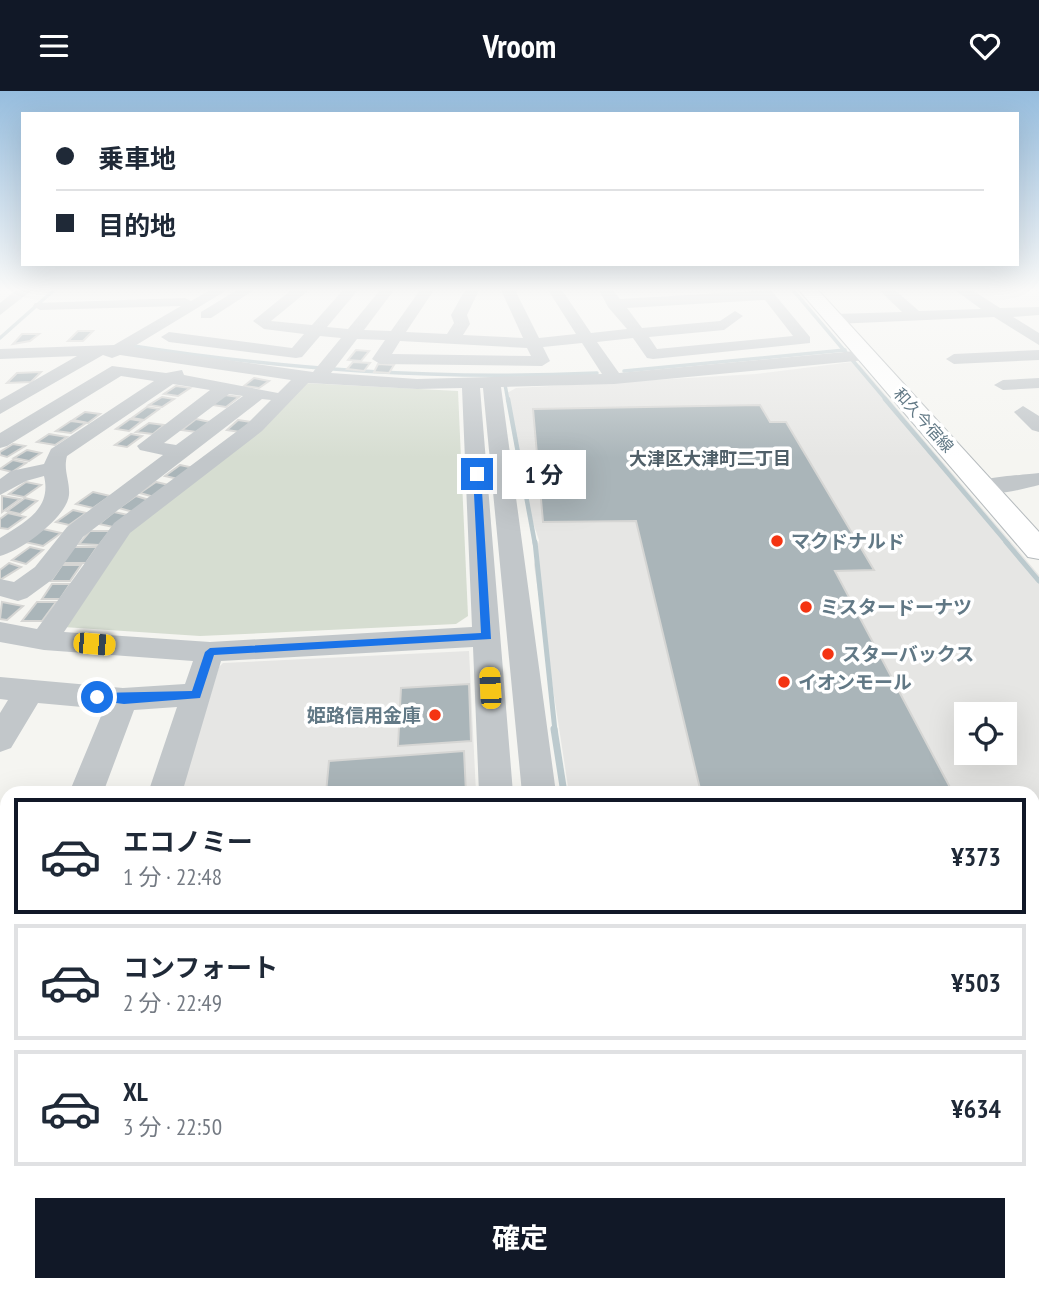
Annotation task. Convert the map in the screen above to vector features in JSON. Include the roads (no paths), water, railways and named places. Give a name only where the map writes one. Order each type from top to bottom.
[{"type":"main road","name":"和久今宿線","points":[[858,346],[1039,550]]},
{"type":"street","points":[[0,418],[116,346]]},
{"type":"street","points":[[0,408],[117,346]]},
{"type":"street","points":[[241,346],[296,353],[302,346]]},
{"type":"street","points":[[44,640],[122,528],[255,427],[285,397],[311,378],[342,346]]},
{"type":"street","points":[[389,346],[380,359],[542,361],[534,346]]},
{"type":"street","points":[[590,346],[614,379]]},
{"type":"street","points":[[646,346],[653,354],[740,346]]},
{"type":"street","points":[[0,354],[111,349],[311,378],[482,384],[614,379],[866,355]]},
{"type":"street","points":[[954,359],[1039,355]]},
{"type":"street","points":[[0,549],[51,511],[58,493],[52,468],[58,453],[194,362]]},
{"type":"street","points":[[1004,378],[1039,369]]},
{"type":"street","points":[[0,442],[118,370],[285,397]]},
{"type":"street","points":[[984,370],[1031,384]]},
{"type":"street","points":[[482,384],[487,636],[496,786]]},
{"type":"street","points":[[482,384],[538,786]]},
{"type":"street","points":[[180,452],[147,446],[225,388]]},
{"type":"street","points":[[0,587],[18,592],[44,573],[75,532],[258,393]]},
{"type":"street","points":[[1039,411],[1023,412],[1039,426]]},
{"type":"street","points":[[0,488],[19,476],[52,468]]},
{"type":"street","points":[[982,485],[1007,485],[1039,479]]},
{"type":"street","points":[[0,632],[44,640],[210,652],[487,636]]},
{"type":"street","points":[[167,786],[210,652]]},
{"type":"street","points":[[0,739],[14,690],[124,699],[196,695]]},
{"type":"street","points":[[89,786],[124,699]]},
{"type":"waterway","points":[[133,346],[245,361],[361,371],[478,375],[597,373]]},
{"type":"waterway","points":[[840,346],[844,350]]},
{"type":"waterway","points":[[624,371],[844,350]]},
{"type":"waterway","points":[[844,350],[887,401]]},
{"type":"waterway","points":[[504,379],[508,401]]},
{"type":"waterway","points":[[508,399],[535,544]]},
{"type":"waterway","points":[[885,399],[1008,544]]},
{"type":"waterway","points":[[535,542],[555,731]]},
{"type":"waterway","points":[[1006,542],[1039,581]]},
{"type":"waterway","points":[[554,729],[563,786]]},
{"type":"place","name":"マクドナルド","points":[[777,541]]},
{"type":"place","name":"ミスタードーナツ","points":[[806,607]]},
{"type":"place","name":"スターバックス","points":[[828,654]]},
{"type":"place","name":"イオンモール","points":[[784,682]]},
{"type":"place","name":"姫路信用金庫","points":[[435,715]]},
{"type":"district","name":"大津区大津町二丁目","points":[[710,458]]}]
